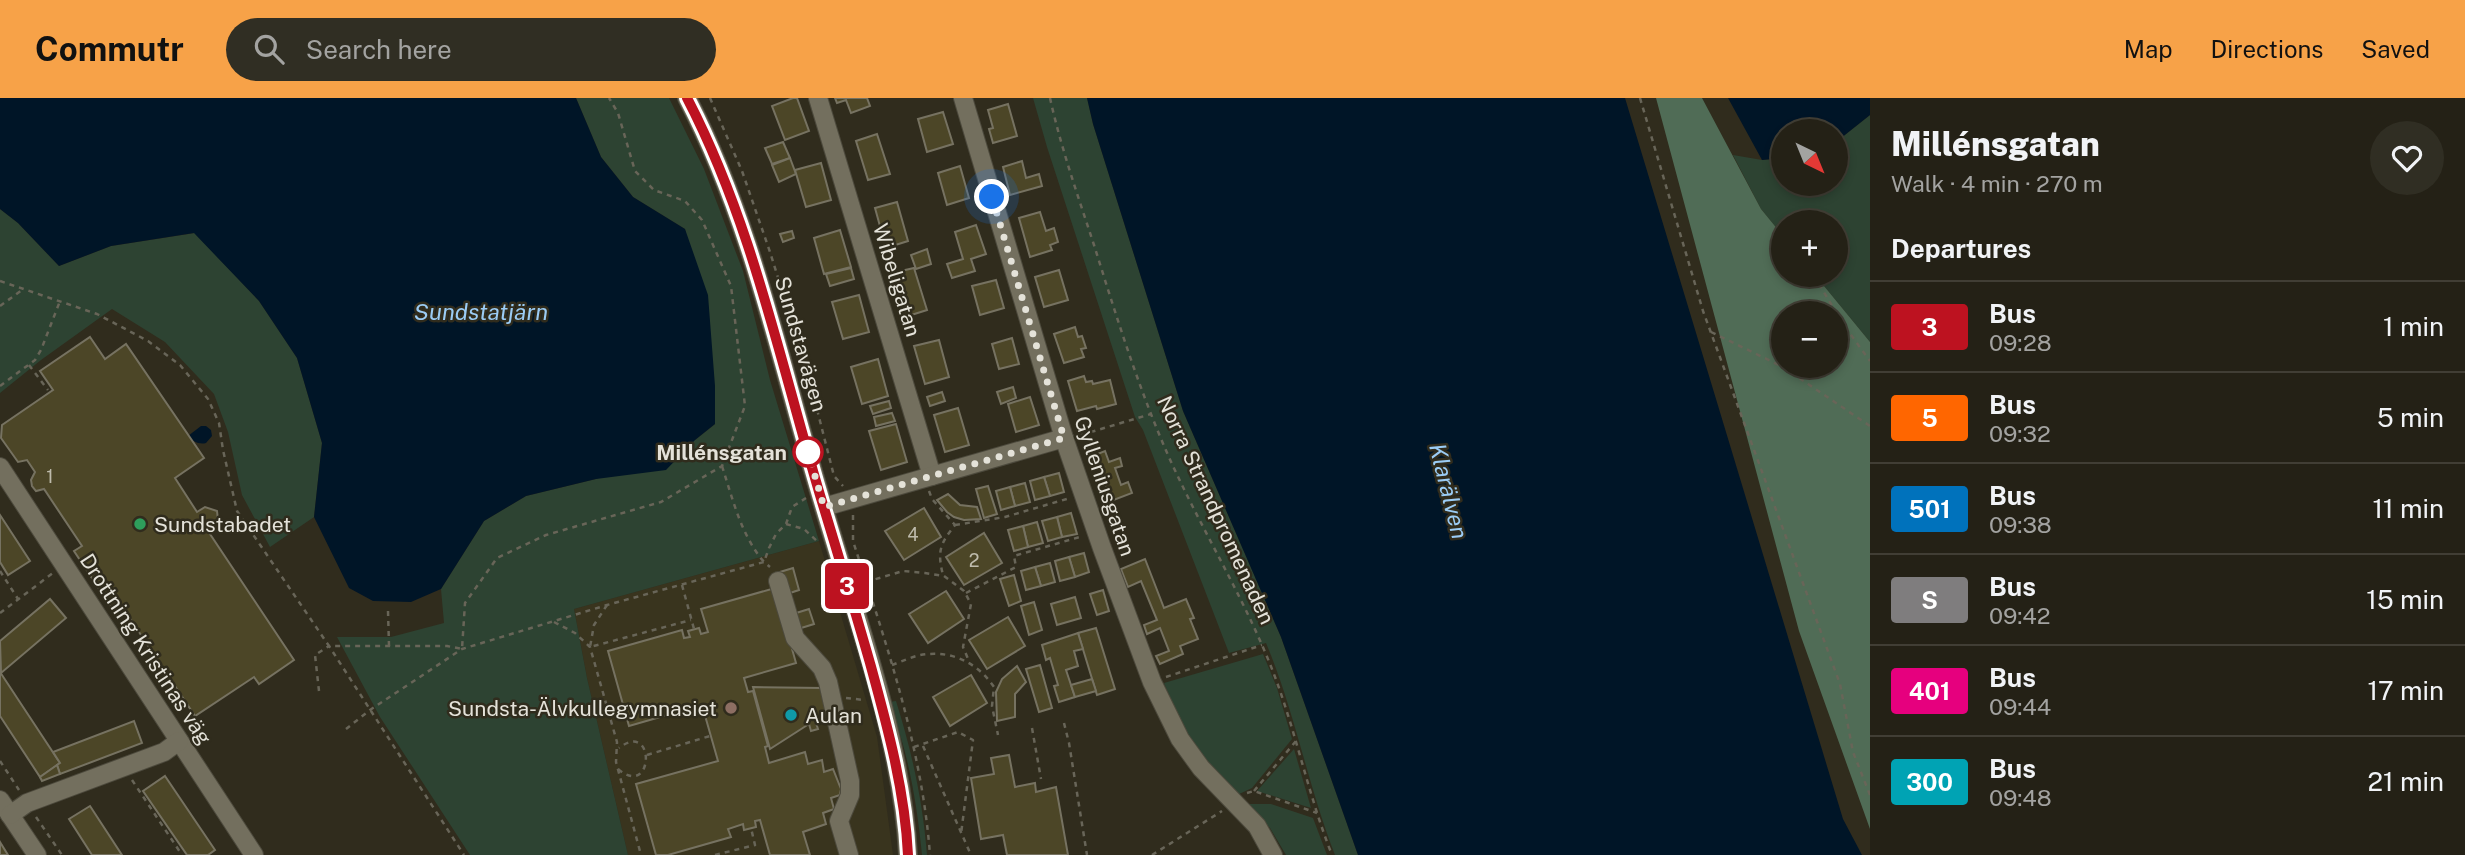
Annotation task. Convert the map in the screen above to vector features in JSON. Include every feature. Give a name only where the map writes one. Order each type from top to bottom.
[{"type":"street","name":"Sundstavägen","points":[[687,98],[729,188],[767,303],[893,751],[908,855]]},
{"type":"street","name":"Wibeligatan","points":[[818,98],[928,477]]},
{"type":"street","name":"Gylleniusgatan","points":[[963,98],[1064,438],[1096,532],[1153,682],[1180,739],[1201,768],[1258,826],[1273,855]]},
{"type":"street","points":[[821,500],[850,500],[1064,438]]},
{"type":"street","name":"Drottning Kristinas väg","points":[[0,467],[254,855]]},
{"type":"street","points":[[778,581],[795,638],[822,668],[828,682],[850,781],[849,795],[839,821],[849,855]]},
{"type":"street","points":[[37,855],[3,806],[27,803],[164,752],[179,741]]},
{"type":"path","points":[[462,649],[465,603],[497,558],[546,535],[661,502],[722,466],[745,406],[731,286],[702,220],[685,201],[654,190],[635,171],[618,113],[608,98]]},
{"type":"path","points":[[710,98],[742,172],[770,252],[808,374],[834,476],[850,500],[853,541],[914,747],[927,812],[930,855]]},
{"type":"path","name":"Norra Strandpromenaden","points":[[1050,98],[1056,127],[1101,270],[1151,414],[1169,457],[1262,645],[1332,855]]},
{"type":"path","points":[[1640,98],[1711,332],[1840,684],[1853,752],[1870,795]]},
{"type":"path","points":[[0,281],[97,314],[148,341],[180,365],[208,399],[219,423],[222,450],[237,511],[329,646],[464,855]]},
{"type":"path","points":[[1821,287],[1843,324],[1870,360]]},
{"type":"path","points":[[0,306],[22,290]]},
{"type":"path","points":[[0,386],[29,365],[41,350],[60,301]]},
{"type":"path","points":[[1711,332],[1783,367],[1870,425]]},
{"type":"path","points":[[29,365],[48,390]]},
{"type":"path","points":[[1064,438],[1073,438],[1151,414]]},
{"type":"path","points":[[722,466],[740,522],[752,548],[773,569],[778,581]]},
{"type":"path","points":[[928,477],[932,499],[955,526]]},
{"type":"path","points":[[944,576],[939,556],[943,540],[955,526],[1005,517],[1083,494]]},
{"type":"path","points":[[764,562],[776,534],[786,524],[792,507],[821,500]]},
{"type":"path","points":[[965,593],[1016,567],[1014,556],[1096,532]]},
{"type":"path","points":[[346,729],[462,649],[607,605],[764,562]]},
{"type":"path","points":[[0,613],[64,565]]},
{"type":"path","points":[[0,571],[18,599]]},
{"type":"path","points":[[866,582],[903,571],[944,576],[965,593],[971,604],[963,647],[969,662]]},
{"type":"path","points":[[682,585],[694,629]]},
{"type":"path","points":[[607,605],[594,625],[590,647],[617,742],[618,769],[641,855]]},
{"type":"path","points":[[388,611],[388,646]]},
{"type":"path","points":[[590,647],[691,620]]},
{"type":"path","points":[[554,622],[575,633],[590,647]]},
{"type":"path","points":[[1153,682],[1262,645]]},
{"type":"path","points":[[319,691],[315,655],[329,646],[447,646],[462,649]]},
{"type":"path","points":[[891,665],[928,654],[969,662],[986,675],[994,687],[992,706],[998,735]]},
{"type":"path","points":[[1064,723],[1087,855]]},
{"type":"path","points":[[1032,728],[1041,779]]},
{"type":"path","points":[[914,747],[958,732],[973,740],[961,834]]},
{"type":"path","points":[[647,755],[710,736]]},
{"type":"path","points":[[1254,791],[1296,741]]},
{"type":"path","points":[[617,750],[622,745],[633,742],[642,747],[647,755],[645,768],[637,775],[625,775],[618,769]]},
{"type":"path","points":[[923,746],[971,855]]},
{"type":"path","points":[[129,774],[182,855]]},
{"type":"path","points":[[715,855],[755,845],[751,828]]},
{"type":"shaded area","name":"Sundsta-Älvkullegymnasiet","points":[[819,541],[877,737],[893,855],[628,855],[574,609]]},
{"type":"green space","points":[[576,98],[669,98],[704,169],[743,271],[770,380],[819,541],[574,609],[628,855],[470,855],[380,717],[337,637],[391,637],[444,623],[441,589],[484,521],[526,496],[596,479],[695,440],[715,424],[685,229],[633,197],[601,157]]},
{"type":"green space","points":[[1033,98],[1087,98],[1183,411],[1281,637],[1358,855],[1335,855],[1266,643],[1229,653],[1143,430],[1135,417]]},
{"type":"green space","points":[[1656,98],[1702,98],[1761,209],[1771,221],[1771,287],[1825,287],[1836,301],[1771,301],[1771,378],[1848,378],[1848,315],[1870,342],[1870,829],[1799,631]]},
{"type":"green space","points":[[1870,115],[1870,342],[1848,315],[1848,301],[1836,301],[1825,287],[1848,287],[1848,210],[1771,210],[1771,221],[1761,209],[1733,155],[1771,159],[1771,196],[1848,196],[1848,132]]},
{"type":"green space","points":[[0,209],[18,223],[59,266],[111,246],[195,233],[259,301],[297,358],[322,443],[314,517],[270,547],[242,495],[228,432],[214,394],[165,342],[112,309],[0,393]]},
{"type":"green space","points":[[1263,654],[1277,688],[1292,739],[1252,788],[1237,795],[1198,753],[1178,717],[1164,683]]},
{"type":"green space","points":[[896,701],[916,777],[927,855],[922,855],[911,777],[889,702]]},
{"type":"green space","points":[[1294,749],[1311,808],[1257,791]]},
{"type":"green space","points":[[1246,804],[1271,804],[1313,818],[1327,855],[1286,855],[1270,828]]},
{"type":"water","name":"Sundstatjärn","points":[[0,98],[576,98],[601,157],[633,197],[685,229],[708,295],[715,424],[666,470],[596,479],[526,496],[484,521],[441,589],[411,602],[373,601],[349,588],[314,517],[322,443],[297,358],[259,301],[194,233],[111,246],[59,266],[18,223],[0,209]]},
{"type":"water","name":"Klarälven","points":[[1087,98],[1625,98],[1843,819],[1862,855],[1358,855],[1281,637],[1183,411]]},
{"type":"water","points":[[1728,98],[1870,98],[1870,115],[1848,132],[1848,119],[1771,119],[1771,159],[1762,160]]},
{"type":"water","points":[[201,426],[211,430],[212,436],[206,443],[196,442],[188,436]]},
{"type":"building","points":[[797,98],[809,131],[785,140],[772,106]]},
{"type":"building","points":[[835,98],[867,98],[870,106],[851,113],[846,100],[837,103]]},
{"type":"building","points":[[1008,104],[1017,136],[993,143],[989,129],[993,128],[988,110]]},
{"type":"building","points":[[943,112],[953,144],[927,152],[918,119]]},
{"type":"building","points":[[877,134],[890,174],[868,180],[856,141]]},
{"type":"building","points":[[783,142],[790,158],[772,164],[765,148]]},
{"type":"building","points":[[790,158],[796,174],[779,182],[772,165]]},
{"type":"building","points":[[1022,161],[1026,178],[1039,174],[1042,186],[1010,195],[1003,167]]},
{"type":"building","points":[[821,163],[831,200],[806,207],[795,170]]},
{"type":"building","points":[[960,166],[969,198],[947,205],[938,173]]},
{"type":"building","points":[[897,202],[908,241],[886,248],[875,208]]},
{"type":"building","points":[[1040,212],[1046,231],[1054,228],[1058,242],[1050,245],[1052,250],[1030,257],[1019,218]]},
{"type":"building","points":[[976,225],[986,254],[971,259],[975,271],[952,278],[947,264],[963,259],[955,232]]},
{"type":"building","points":[[840,230],[851,267],[824,274],[814,238]]},
{"type":"building","points":[[792,231],[794,238],[783,242],[780,234]]},
{"type":"building","points":[[927,249],[931,264],[916,269],[911,255]]},
{"type":"building","points":[[851,268],[854,279],[830,286],[826,274]]},
{"type":"building","points":[[914,268],[927,310],[905,317],[892,273]]},
{"type":"building","points":[[1059,270],[1068,300],[1044,307],[1035,277]]},
{"type":"building","points":[[996,280],[1004,308],[980,315],[972,286]]},
{"type":"building","points":[[859,295],[869,332],[843,339],[832,302]]},
{"type":"building","points":[[1075,327],[1086,348],[1081,349],[1084,357],[1064,363],[1054,334]]},
{"type":"building","name":"Sundstabadet","points":[[90,337],[105,359],[126,344],[204,458],[175,478],[197,512],[205,507],[217,511],[218,520],[206,528],[294,660],[259,684],[254,677],[195,716],[125,611],[117,616],[74,551],[82,546],[44,489],[36,491],[32,486],[31,480],[35,472],[27,460],[18,462],[1,438],[2,425],[53,390],[40,371]]},
{"type":"building","points":[[1012,338],[1019,364],[999,369],[992,344]]},
{"type":"building","points":[[939,340],[949,377],[925,384],[914,346]]},
{"type":"building","points":[[878,359],[888,396],[862,404],[851,367]]},
{"type":"building","points":[[1084,376],[1086,382],[1092,381],[1093,384],[1110,380],[1116,404],[1077,411],[1068,381]]},
{"type":"building","points":[[1013,387],[1016,398],[1001,404],[997,392]]},
{"type":"building","points":[[942,392],[945,401],[930,406],[927,397]]},
{"type":"building","points":[[1030,397],[1039,425],[1016,432],[1008,404]]},
{"type":"building","points":[[889,401],[891,408],[873,414],[870,406]]},
{"type":"building","points":[[958,408],[969,445],[945,452],[934,415]]},
{"type":"building","points":[[892,413],[895,421],[876,426],[874,417]]},
{"type":"building","points":[[896,424],[907,462],[881,470],[869,431]]},
{"type":"building","points":[[1105,451],[1109,462],[1120,458],[1122,466],[1115,468],[1121,485],[1128,482],[1132,493],[1111,501],[1095,455]]},
{"type":"building","points":[[1059,473],[1064,492],[1050,496],[1044,477]]},
{"type":"building","points":[[1044,477],[1050,496],[1035,500],[1030,481]]},
{"type":"building","points":[[1025,483],[1030,502],[1015,506],[1010,487]]},
{"type":"building","points":[[988,486],[997,514],[984,518],[976,489]]},
{"type":"building","points":[[1010,487],[1015,506],[1001,510],[996,491]]},
{"type":"building","points":[[948,494],[960,505],[977,507],[981,519],[964,520],[947,512],[937,500]]},
{"type":"building","points":[[924,508],[941,537],[904,560],[885,531]]},
{"type":"building","points":[[1071,513],[1077,534],[1062,537],[1057,517]]},
{"type":"building","points":[[0,515],[30,561],[8,575],[0,562]]},
{"type":"building","points":[[1057,517],[1062,537],[1048,541],[1042,521]]},
{"type":"building","points":[[1037,522],[1043,543],[1028,547],[1023,526]]},
{"type":"building","points":[[1023,526],[1028,547],[1014,551],[1008,530]]},
{"type":"building","points":[[984,533],[1002,563],[964,585],[946,557]]},
{"type":"building","points":[[1084,553],[1089,572],[1075,577],[1069,557]]},
{"type":"building","points":[[1069,557],[1075,577],[1060,581],[1055,561]]},
{"type":"building","points":[[1145,559],[1164,608],[1186,599],[1194,618],[1190,619],[1198,639],[1180,646],[1183,654],[1160,664],[1156,656],[1169,651],[1160,628],[1147,634],[1144,625],[1157,620],[1141,581],[1128,587],[1121,569]]},
{"type":"building","points":[[1050,563],[1055,582],[1041,586],[1035,567]]},
{"type":"building","points":[[1035,567],[1041,586],[1026,590],[1021,571]]},
{"type":"building","points":[[793,568],[799,590],[787,594],[780,572]]},
{"type":"building","points":[[1014,575],[1021,601],[1009,606],[1000,579]]},
{"type":"building","name":"Sundsta-Älvkullegymnasiet","points":[[775,588],[796,663],[744,678],[748,692],[753,691],[768,746],[765,747],[769,763],[805,752],[808,764],[822,760],[824,772],[833,769],[841,789],[840,795],[831,798],[834,809],[823,813],[826,824],[803,832],[810,855],[770,855],[760,820],[755,821],[756,827],[744,830],[743,824],[728,829],[731,837],[668,855],[656,855],[636,784],[718,761],[702,705],[629,726],[608,651],[682,630],[684,638],[690,637],[688,631],[699,628],[701,634],[708,632],[701,609]]},
{"type":"building","points":[[1103,590],[1109,611],[1097,615],[1090,594]]},
{"type":"building","points":[[946,591],[964,619],[928,643],[909,614]]},
{"type":"building","points":[[1075,597],[1081,618],[1057,625],[1051,604]]},
{"type":"building","points":[[50,599],[66,618],[1,673],[0,641]]},
{"type":"building","points":[[1034,602],[1042,630],[1029,635],[1021,606]]},
{"type":"building","points":[[809,609],[814,624],[798,629],[793,614]]},
{"type":"building","points":[[1008,617],[1025,646],[987,669],[969,640]]},
{"type":"building","points":[[1096,628],[1115,689],[1097,695],[1078,633]]},
{"type":"building","points":[[1078,633],[1083,649],[1074,651],[1078,666],[1066,670],[1075,697],[1059,702],[1054,686],[1058,685],[1050,658],[1046,660],[1042,645]]},
{"type":"building","points":[[1040,665],[1052,708],[1039,712],[1026,669]]},
{"type":"building","points":[[1017,666],[1026,682],[1015,694],[1015,717],[997,721],[996,692],[1002,679]]},
{"type":"building","points":[[0,672],[60,763],[40,777],[0,716]]},
{"type":"building","points":[[971,675],[987,703],[950,726],[933,697]]},
{"type":"building","points":[[1092,679],[1096,691],[1075,697],[1071,685]]},
{"type":"building","name":"Aulan","points":[[753,687],[823,688],[829,711],[815,720],[818,729],[811,731],[809,724],[770,749]]},
{"type":"building","points":[[134,721],[142,743],[60,774],[57,765],[60,763],[53,752]]},
{"type":"building","points":[[1009,755],[1015,787],[1035,783],[1036,792],[1056,787],[1068,855],[1007,855],[1003,835],[981,839],[971,778],[994,774],[991,758]]},
{"type":"building","points":[[57,765],[60,774],[42,781],[40,777]]},
{"type":"building","points":[[165,776],[215,850],[208,855],[187,855],[143,791]]},
{"type":"building","points":[[90,806],[122,855],[92,855],[69,819]]},
{"type":"building","points":[[0,842],[8,855],[0,855]]},
{"type":"bus line","name":"3","points":[[687,98],[729,188],[767,303],[893,751],[908,855]]},
{"type":"place","name":"Millénsgatan","points":[[808,452]]},
{"type":"place","name":"Sundstabadet","points":[[140,524]]},
{"type":"place","name":"Sundsta-Älvkullegymnasiet","points":[[731,708]]},
{"type":"place","name":"Aulan","points":[[791,715]]},
{"type":"route","points":[[808,452],[824,507],[1064,438],[992,197]]}]
